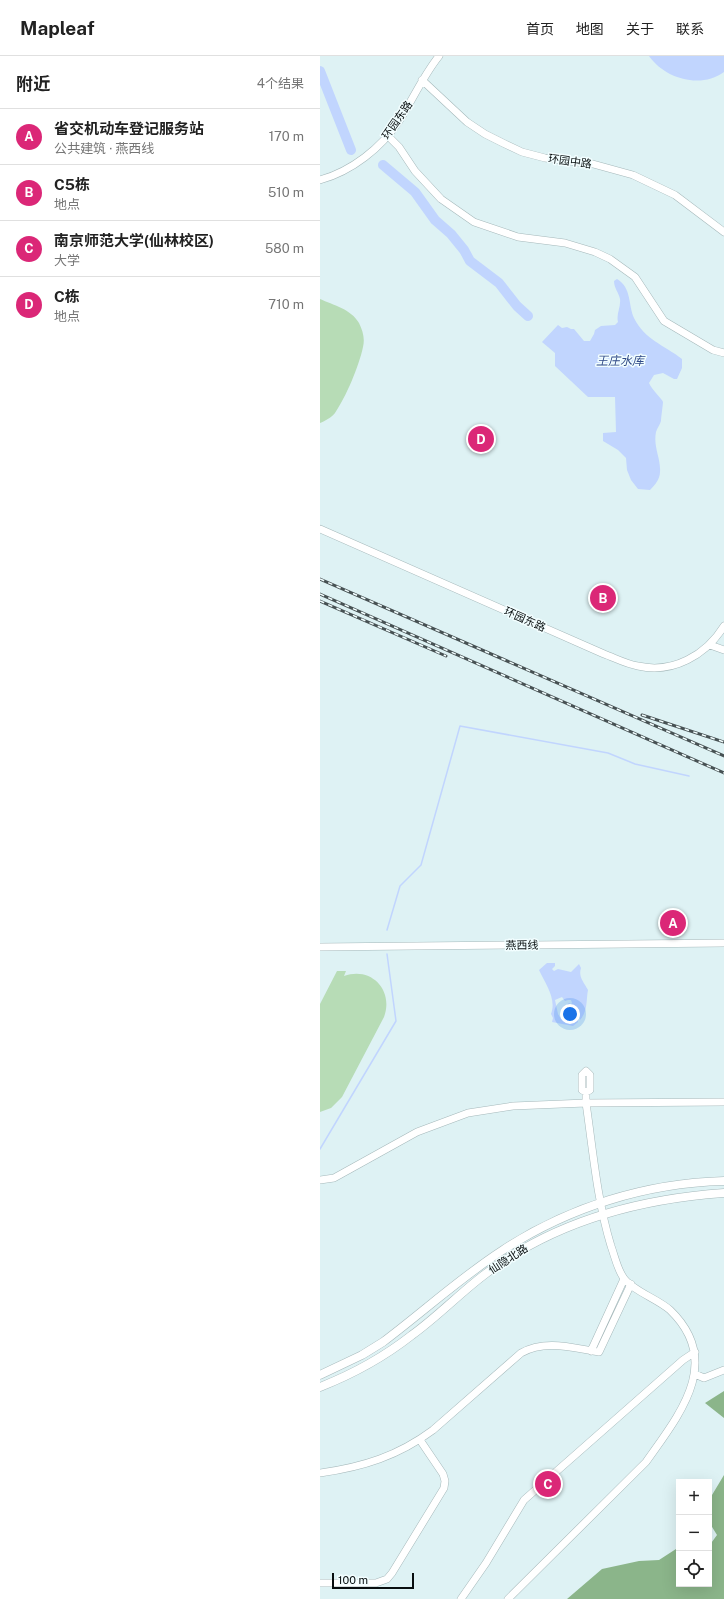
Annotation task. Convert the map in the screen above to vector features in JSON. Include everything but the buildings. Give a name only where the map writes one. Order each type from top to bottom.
[{"type":"main road","name":"仙隐北路","points":[[320,1375],[362,1355],[383,1342],[503,1250],[552,1222],[600,1202],[666,1187],[724,1181]]},
{"type":"main road","name":"仙隐北路","points":[[320,1387],[335,1381],[383,1356],[413,1335],[485,1275],[527,1247],[557,1231],[587,1219],[668,1200],[724,1193]]},
{"type":"street","name":"环园东路","points":[[320,180],[340,172],[364,158],[388,136],[399,122],[422,80],[439,56]]},
{"type":"street","name":"环园中路","points":[[422,80],[467,122],[502,143],[522,152],[545,158],[593,164],[633,175],[675,195],[724,232]]},
{"type":"street","points":[[388,136],[399,147],[415,171],[441,199],[474,222],[518,237],[566,243],[595,252],[610,259],[635,277],[664,321],[713,350],[724,353]]},
{"type":"street","name":"环园东路","points":[[320,529],[626,663],[650,668],[677,665],[689,660],[710,644],[724,626]]},
{"type":"street","points":[[710,644],[724,650]]},
{"type":"street","name":"燕西线","points":[[320,947],[724,943]]},
{"type":"street","points":[[508,1599],[646,1462],[663,1439],[688,1397],[695,1374],[695,1352],[688,1334],[680,1322],[670,1310],[624,1279],[617,1265],[600,1202],[586,1103],[586,1092]]},
{"type":"street","points":[[320,1180],[334,1178],[418,1132],[468,1113],[513,1106],[586,1103],[724,1102]]},
{"type":"street","points":[[591,1351],[624,1279]]},
{"type":"street","points":[[320,1473],[372,1462],[395,1454],[420,1440],[521,1352],[536,1346],[547,1345],[599,1352],[631,1284]]},
{"type":"street","points":[[461,1599],[486,1563],[524,1500],[683,1360],[695,1352]]},
{"type":"street","points":[[695,1374],[704,1378],[724,1370]]},
{"type":"street","points":[[320,1583],[380,1582],[387,1579],[392,1573],[444,1488],[445,1481],[443,1474],[420,1440]]},
{"type":"green space","points":[[320,299],[347,311],[356,318],[362,329],[364,341],[352,381],[343,399],[334,414],[320,423]]},
{"type":"green space","points":[[337,971],[346,971],[344,976],[363,974],[371,977],[383,990],[386,998],[386,1007],[384,1017],[342,1097],[331,1108],[320,1112],[320,1004]]},
{"type":"green space","points":[[724,1391],[724,1418],[705,1403]]},
{"type":"green space","points":[[724,1475],[724,1599],[567,1599],[602,1569],[639,1561],[659,1560],[676,1549],[676,1587],[712,1587],[712,1542],[717,1535],[712,1527],[712,1495]]},
{"type":"water","points":[[649,56],[724,56],[724,72],[705,80],[684,79],[664,71]]},
{"type":"water","name":"王庄水库","points":[[617,279],[625,287],[629,297],[632,313],[638,326],[655,342],[682,359],[682,368],[677,379],[663,373],[654,375],[649,383],[663,402],[661,421],[655,437],[660,475],[657,482],[650,490],[638,489],[631,480],[627,470],[626,458],[618,450],[603,441],[603,433],[616,432],[615,397],[588,397],[555,366],[555,353],[542,342],[558,325],[562,328],[567,327],[574,329],[584,341],[590,341],[595,330],[601,326],[615,325],[618,322],[620,302],[614,284],[614,281]]},
{"type":"water","points":[[547,963],[555,963],[555,966],[552,969],[554,971],[558,969],[571,972],[579,964],[581,968],[581,977],[588,990],[586,1009],[583,1017],[580,1020],[579,1012],[576,1015],[573,1009],[571,1010],[571,1013],[576,1018],[578,1017],[578,1022],[573,1026],[552,1022],[551,997],[539,970]],"holes":[[[562,997],[565,1001],[571,1000],[572,1003],[569,1003],[565,1007],[569,1013],[568,1017],[561,1019],[558,1014],[555,1000]]]},
{"type":"waterway","points":[[320,71],[351,150]]},
{"type":"waterway","points":[[383,165],[415,192],[435,220],[451,234],[464,250],[470,261],[499,283],[517,306],[528,316]]},
{"type":"waterway","points":[[387,930],[400,886],[421,865],[460,726],[608,753],[635,764],[689,776]]},
{"type":"waterway","points":[[320,1149],[396,1021],[387,954]]},
{"type":"railway","points":[[320,579],[724,756]]},
{"type":"railway","points":[[320,594],[724,773]]},
{"type":"railway","points":[[320,601],[446,656]]},
{"type":"railway","points":[[642,715],[724,742]]},
{"type":"place","name":"C栋","points":[[481,439]]},
{"type":"place","name":"C5栋","points":[[603,598]]},
{"type":"place","name":"省交机动车登记服务站","points":[[673,923]]},
{"type":"place","name":"南京师范大学(仙林校区)","points":[[548,1484]]}]
